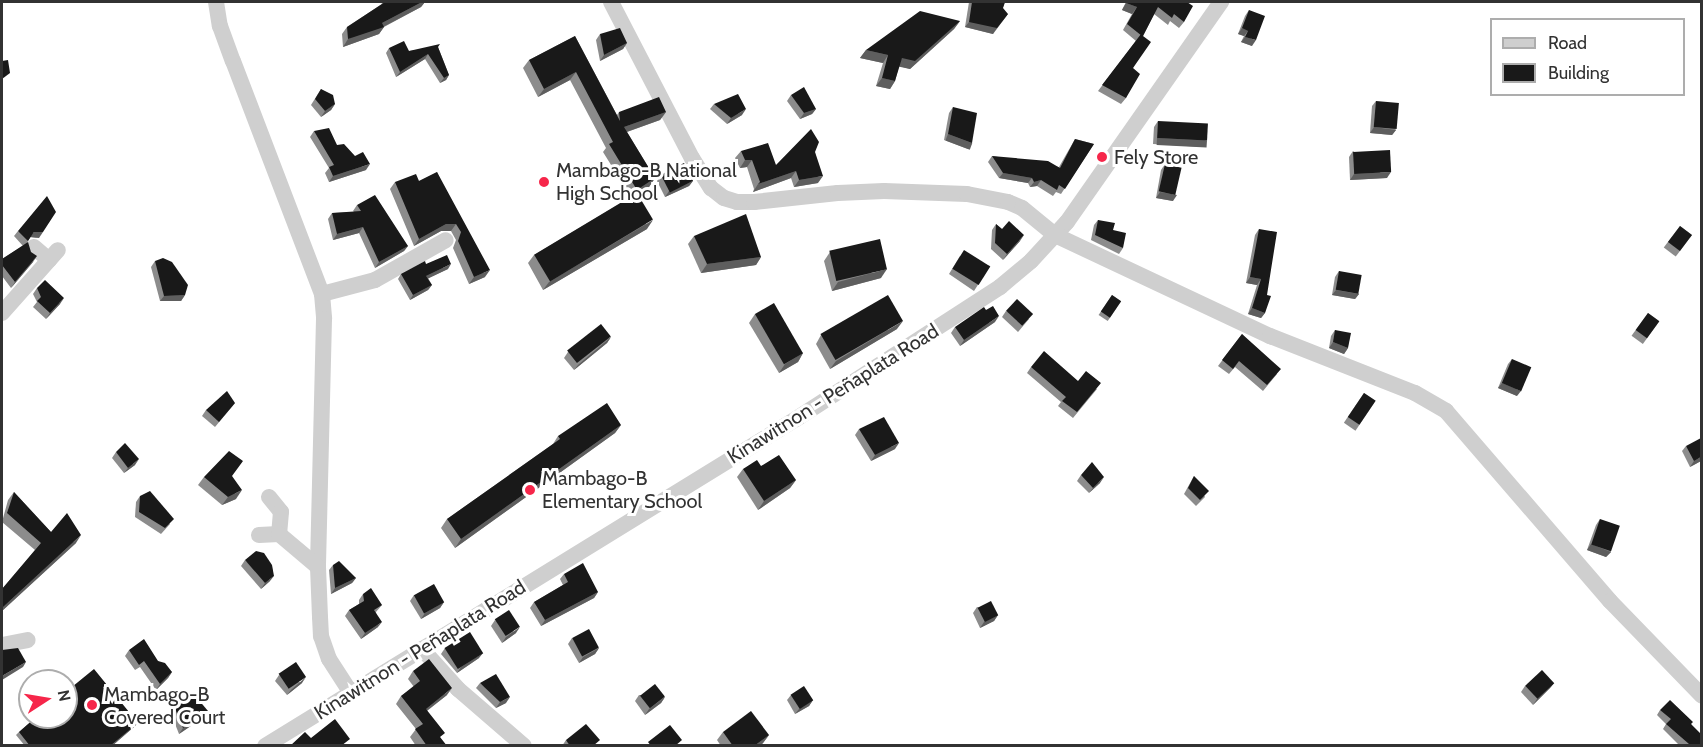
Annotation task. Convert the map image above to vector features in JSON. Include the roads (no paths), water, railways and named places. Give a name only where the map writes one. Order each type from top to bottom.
[{"type":"street","points":[[216,2],[220,26],[232,61],[322,294],[323,419],[318,567],[321,636],[329,659],[351,693]]},
{"type":"street","points":[[611,2],[692,158],[711,188],[724,198],[737,202],[754,202],[838,192],[967,194],[1008,202],[1022,208],[1055,235],[1270,336],[1415,393],[1446,411],[1610,601],[1701,696]]},
{"type":"street","name":"Kinawitnon - Peñaplata Road","points":[[264,746],[959,316],[1031,261],[1055,235],[1103,173],[1221,2]]},
{"type":"street","points":[[322,294],[375,280],[446,240]]},
{"type":"street","points":[[2,313],[53,255],[34,247]]},
{"type":"street","points":[[269,497],[281,512],[279,534]]},
{"type":"street","points":[[260,535],[279,534],[318,567]]},
{"type":"street","points":[[2,645],[28,640]]},
{"type":"street","points":[[422,649],[458,689],[524,746]]},
{"type":"place","name":"Fely Store","points":[[1102,157]]},
{"type":"place","name":"Mambago-B National High School","points":[[544,182]]},
{"type":"place","name":"Mambago-B Elementary School","points":[[530,490]]},
{"type":"place","name":"Mambago-B Covered Court","points":[[92,705]]}]
